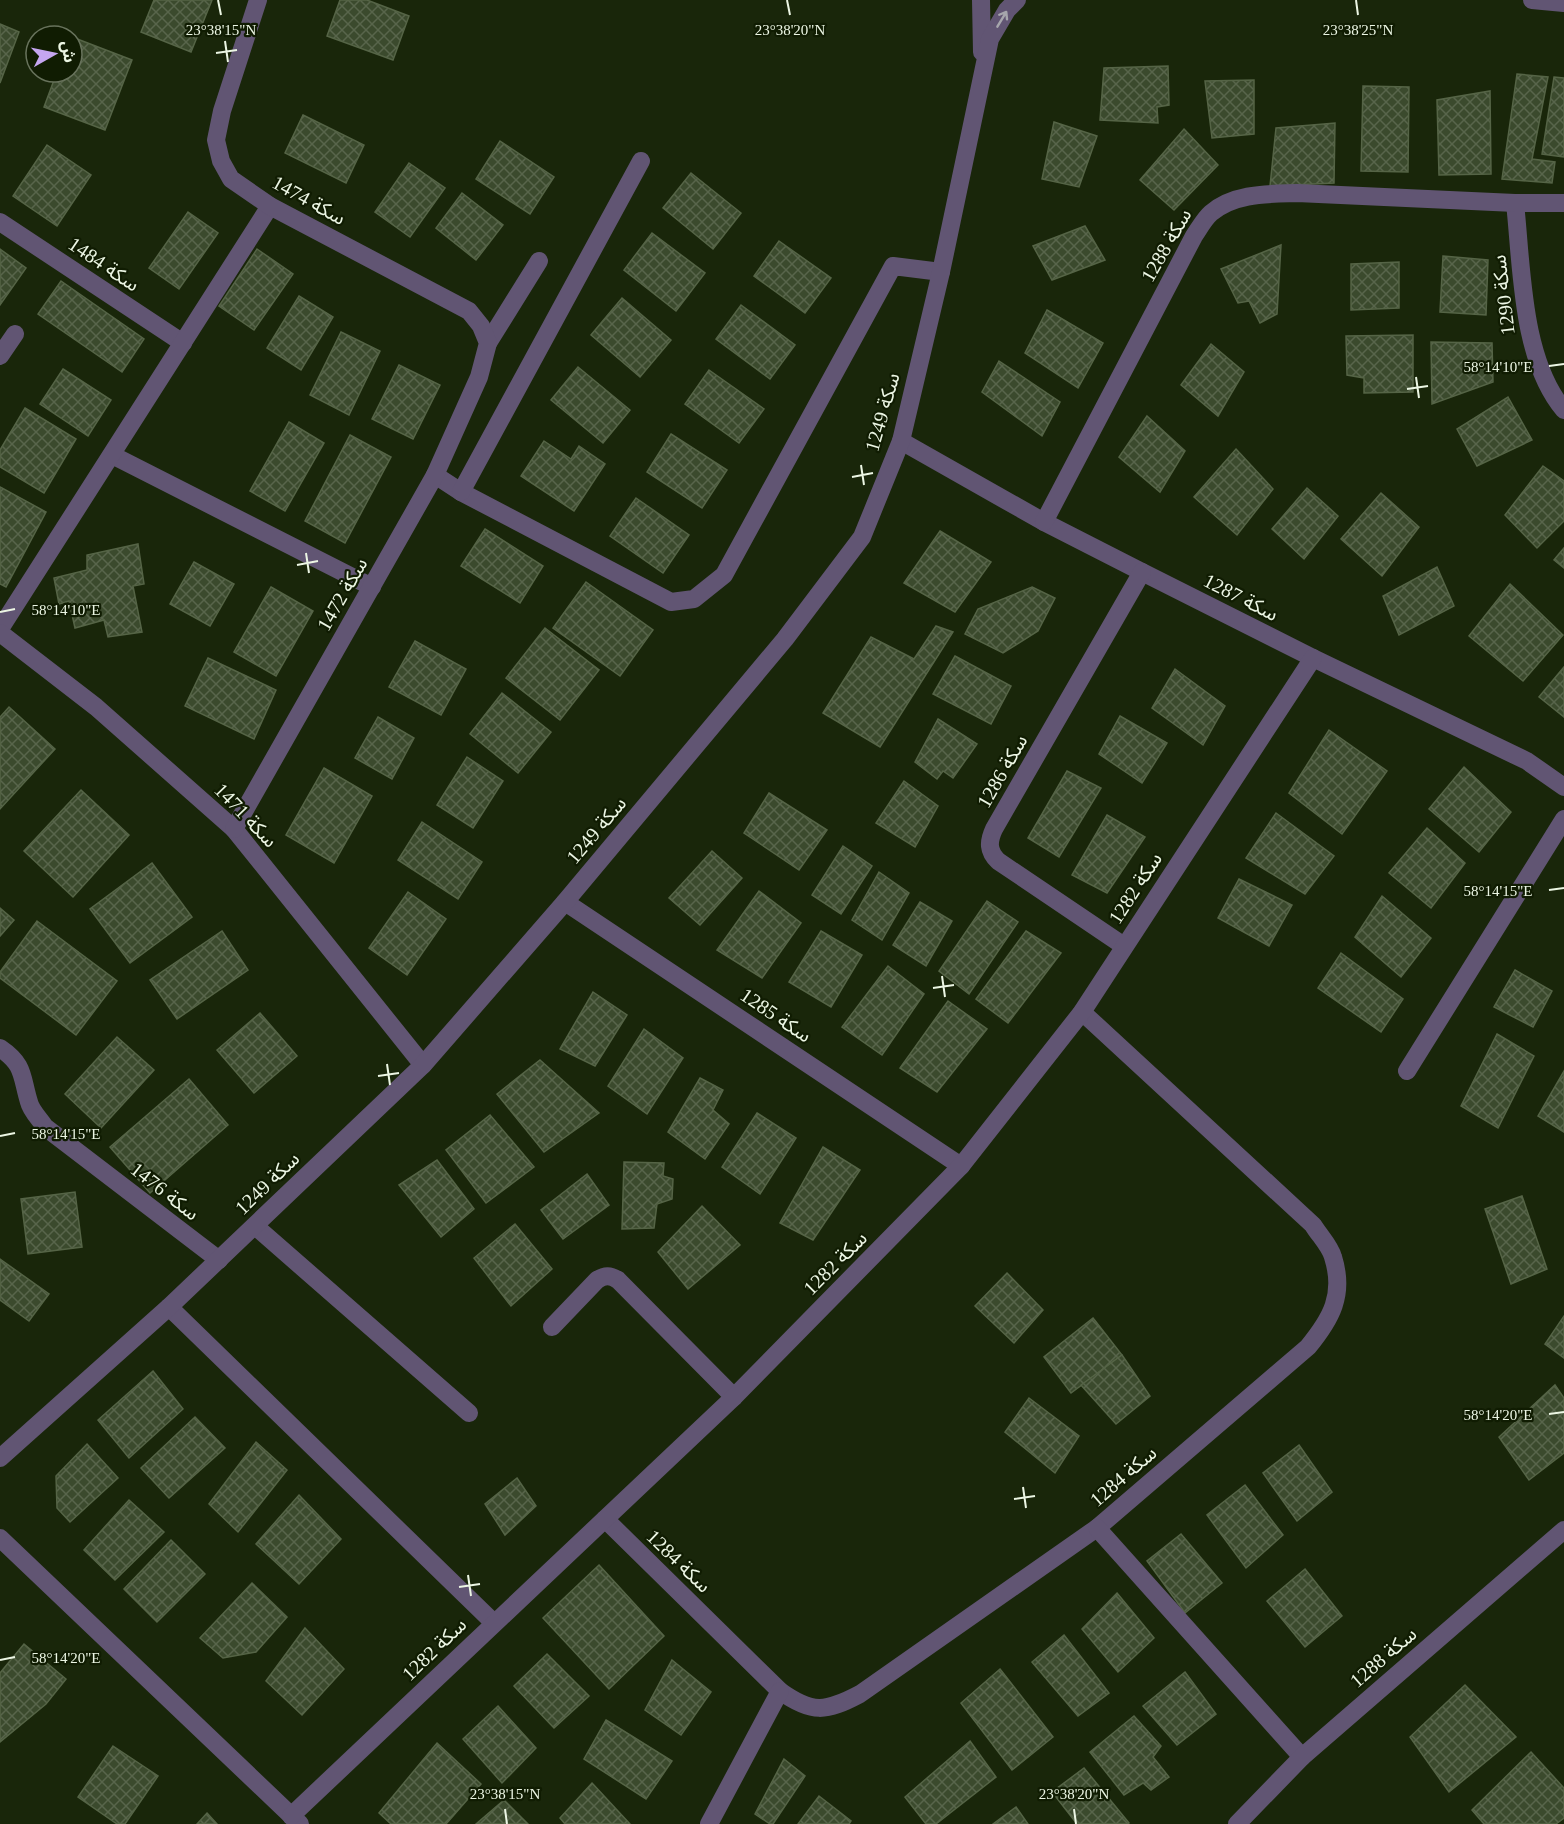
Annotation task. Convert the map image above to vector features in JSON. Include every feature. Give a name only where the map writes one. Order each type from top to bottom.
[{"type":"street","name":"سكة 1474","points":[[258,0],[222,111],[216,140],[221,161],[231,179],[270,206],[469,310],[481,326],[488,343]]},
{"type":"street","name":"سكة 1249","points":[[981,0],[981,81]]},
{"type":"street","name":"سكة 1249","points":[[0,1458],[169,1307],[423,1065],[565,902],[785,639],[862,537],[901,441],[941,272],[990,39],[1007,10],[1017,0]]},
{"type":"street","points":[[1532,0],[1564,3]]},
{"type":"street","points":[[461,492],[641,161]]},
{"type":"street","name":"سكة 1288","points":[[1044,522],[1194,236],[1210,214],[1232,200],[1265,194],[1297,193],[1515,203],[1564,203]]},
{"type":"street","name":"سكة 1290","points":[[1515,203],[1532,347],[1540,371],[1564,410]]},
{"type":"street","points":[[0,631],[270,206]]},
{"type":"street","name":"سكة 1484","points":[[0,222],[183,343]]},
{"type":"street","points":[[488,343],[539,261]]},
{"type":"street","points":[[435,475],[461,492],[671,602],[694,599],[724,576],[893,266],[941,272]]},
{"type":"street","points":[[0,356],[15,334]]},
{"type":"street","name":"سكة 1472","points":[[234,829],[435,475],[479,377],[488,343]]},
{"type":"street","name":"سكة 1287","points":[[901,441],[1044,522],[1312,658],[1527,761],[1564,787]]},
{"type":"street","points":[[112,455],[372,587]]},
{"type":"street","name":"سكة 1286","points":[[1124,946],[998,861],[992,855],[989,847],[994,829],[1142,572]]},
{"type":"street","name":"سكة 1471","points":[[0,631],[96,707],[234,829],[423,1065]]},
{"type":"street","name":"سكة 1282","points":[[296,1820],[494,1623],[734,1397],[961,1166],[1082,1012],[1312,658]]},
{"type":"street","points":[[1407,1071],[1564,819]]},
{"type":"street","name":"سكة 1285","points":[[565,902],[961,1166]]},
{"type":"street","name":"سكة 1284","points":[[605,1520],[780,1691],[795,1702],[813,1709],[839,1706],[860,1694],[1097,1528],[1308,1347],[1327,1323],[1338,1291],[1333,1256],[1313,1226],[1082,1012]]},
{"type":"street","name":"سكة 1476","points":[[0,1048],[15,1058],[25,1082],[29,1105],[45,1127],[219,1260]]},
{"type":"street","points":[[255,1226],[469,1413]]},
{"type":"street","points":[[552,1328],[597,1280],[603,1276],[611,1276],[734,1397]]},
{"type":"street","points":[[169,1307],[494,1623]]},
{"type":"street","points":[[1097,1528],[1302,1757]]},
{"type":"street","name":"سكة 1288","points":[[1237,1824],[1302,1757],[1564,1530]]},
{"type":"street","points":[[0,1538],[296,1820]]},
{"type":"street","points":[[709,1824],[780,1691]]},
{"type":"building","points":[[154,0],[212,0],[191,52],[141,32]]},
{"type":"building","points":[[340,0],[367,0],[409,16],[393,60],[327,36]]},
{"type":"building","points":[[0,24],[19,32],[0,83]]},
{"type":"building","points":[[84,42],[132,60],[105,130],[44,107],[53,84],[84,84]]},
{"type":"building","points":[[1168,66],[1169,105],[1157,107],[1158,123],[1100,120],[1104,68]]},
{"type":"building","points":[[1517,74],[1548,77],[1532,159],[1555,162],[1552,183],[1502,179]]},
{"type":"building","points":[[1554,77],[1564,78],[1564,157],[1542,154]]},
{"type":"building","points":[[1254,80],[1254,134],[1212,138],[1205,81]]},
{"type":"building","points":[[1363,86],[1409,87],[1408,172],[1361,171]]},
{"type":"building","points":[[1490,91],[1491,174],[1439,175],[1437,100]]},
{"type":"building","points":[[303,115],[364,145],[346,183],[285,153]]},
{"type":"building","points":[[1054,122],[1097,136],[1079,187],[1042,179]]},
{"type":"building","points":[[1335,123],[1334,183],[1270,186],[1276,128]]},
{"type":"building","points":[[1184,129],[1218,165],[1174,210],[1140,180]]},
{"type":"building","points":[[500,141],[554,177],[530,214],[476,179]]},
{"type":"building","points":[[47,145],[91,175],[57,226],[13,196]]},
{"type":"building","points":[[409,163],[445,188],[410,237],[375,212]]},
{"type":"building","points":[[691,173],[741,213],[713,249],[663,208]]},
{"type":"building","points":[[462,193],[503,225],[476,260],[436,228]]},
{"type":"building","points":[[188,212],[218,233],[179,289],[149,268]]},
{"type":"building","points":[[1085,226],[1105,260],[1052,280],[1033,246]]},
{"type":"building","points":[[652,233],[705,273],[676,311],[624,270]]},
{"type":"building","points":[[779,241],[831,278],[805,313],[754,276]]},
{"type":"building","points":[[1281,245],[1277,314],[1260,323],[1249,301],[1238,303],[1221,269]]},
{"type":"building","points":[[0,249],[26,268],[0,305]]},
{"type":"building","points":[[257,249],[293,274],[254,330],[219,306]]},
{"type":"building","points":[[1443,256],[1488,260],[1486,315],[1440,312]]},
{"type":"building","points":[[1399,262],[1399,308],[1351,310],[1351,264]]},
{"type":"building","points":[[61,281],[144,339],[122,372],[38,314]]},
{"type":"building","points":[[299,296],[333,317],[301,370],[267,348]]},
{"type":"building","points":[[622,298],[671,340],[640,377],[591,335]]},
{"type":"building","points":[[741,305],[795,345],[770,379],[716,339]]},
{"type":"building","points":[[1047,310],[1103,343],[1078,388],[1025,353]]},
{"type":"building","points":[[341,332],[380,351],[349,415],[310,395]]},
{"type":"building","points":[[1413,335],[1413,392],[1364,393],[1364,378],[1347,375],[1346,336]]},
{"type":"building","points":[[1431,342],[1492,343],[1493,382],[1432,404]]},
{"type":"building","points":[[1211,344],[1244,372],[1218,416],[1181,385]]},
{"type":"building","points":[[999,361],[1060,402],[1042,436],[982,392]]},
{"type":"building","points":[[399,365],[440,385],[413,439],[372,419]]},
{"type":"building","points":[[578,367],[630,410],[603,443],[551,400]]},
{"type":"building","points":[[63,369],[111,400],[88,436],[40,404]]},
{"type":"building","points":[[709,370],[764,409],[739,443],[685,404]]},
{"type":"building","points":[[1508,397],[1532,440],[1477,466],[1457,429]]},
{"type":"building","points":[[25,408],[76,439],[44,493],[0,467],[0,450]]},
{"type":"building","points":[[1147,416],[1185,451],[1160,492],[1119,457]]},
{"type":"building","points":[[289,422],[324,443],[285,511],[250,491]]},
{"type":"building","points":[[671,434],[727,470],[702,508],[647,472]]},
{"type":"building","points":[[350,435],[391,457],[345,543],[305,521]]},
{"type":"building","points":[[544,441],[571,459],[579,446],[605,464],[574,511],[521,476]]},
{"type":"building","points":[[1236,449],[1273,489],[1237,535],[1194,497]]},
{"type":"building","points":[[1543,466],[1564,481],[1564,521],[1537,548],[1505,515]]},
{"type":"building","points":[[0,487],[46,512],[6,587],[0,584]]},
{"type":"building","points":[[1307,488],[1338,516],[1304,559],[1272,529]]},
{"type":"building","points":[[1381,493],[1419,527],[1382,576],[1341,539]]},
{"type":"building","points":[[636,498],[689,535],[663,573],[610,536]]},
{"type":"building","points":[[485,529],[543,566],[520,603],[461,566]]},
{"type":"building","points":[[940,531],[991,562],[955,612],[904,583]]},
{"type":"building","points":[[138,544],[144,584],[133,586],[142,632],[108,637],[104,620],[75,628],[69,601],[59,604],[54,578],[87,570],[87,555]]},
{"type":"building","points":[[1564,548],[1564,568],[1554,560]]},
{"type":"building","points":[[194,562],[234,584],[210,626],[170,604]]},
{"type":"building","points":[[1437,567],[1454,606],[1399,635],[1383,596]]},
{"type":"building","points":[[586,582],[653,630],[620,676],[553,628]]},
{"type":"building","points":[[1510,584],[1563,635],[1523,681],[1469,636]]},
{"type":"building","points":[[271,587],[313,611],[276,676],[234,652]]},
{"type":"building","points":[[1032,587],[1055,598],[1038,631],[1003,653],[965,634],[978,609]]},
{"type":"building","points":[[936,626],[953,632],[880,747],[823,713],[871,637],[914,659]]},
{"type":"building","points":[[545,628],[599,670],[560,720],[506,678]]},
{"type":"building","points":[[415,641],[466,669],[441,715],[389,687]]},
{"type":"building","points":[[955,656],[1011,686],[991,724],[933,694]]},
{"type":"building","points":[[208,658],[276,690],[254,739],[185,706]]},
{"type":"building","points":[[1564,667],[1564,717],[1539,697]]},
{"type":"building","points":[[1175,669],[1225,706],[1203,745],[1152,708]]},
{"type":"building","points":[[502,693],[551,732],[518,773],[470,734]]},
{"type":"building","points":[[9,707],[55,749],[0,809],[0,717]]},
{"type":"building","points":[[1120,716],[1167,743],[1142,783],[1099,754]]},
{"type":"building","points":[[378,717],[414,738],[392,779],[355,758]]},
{"type":"building","points":[[938,719],[977,744],[953,778],[943,771],[937,779],[915,762]]},
{"type":"building","points":[[1329,730],[1387,771],[1342,834],[1289,793]]},
{"type":"building","points":[[467,757],[503,781],[473,828],[437,805]]},
{"type":"building","points":[[1464,767],[1511,812],[1479,852],[1429,809]]},
{"type":"building","points":[[324,768],[372,796],[334,863],[286,835]]},
{"type":"building","points":[[1067,771],[1101,788],[1059,857],[1028,838]]},
{"type":"building","points":[[904,781],[938,806],[915,847],[876,823]]},
{"type":"building","points":[[81,790],[129,835],[73,897],[24,851]]},
{"type":"building","points":[[769,793],[827,830],[799,870],[744,833]]},
{"type":"building","points":[[1276,813],[1334,856],[1305,894],[1246,858]]},
{"type":"building","points":[[1107,815],[1145,837],[1107,893],[1072,875]]},
{"type":"building","points":[[422,822],[482,862],[458,899],[398,860]]},
{"type":"building","points":[[1427,828],[1465,863],[1431,908],[1389,873]]},
{"type":"building","points":[[843,846],[872,866],[841,914],[812,895]]},
{"type":"building","points":[[712,851],[742,878],[700,925],[669,898]]},
{"type":"building","points":[[152,863],[192,917],[130,963],[90,909]]},
{"type":"building","points":[[879,872],[909,893],[882,940],[852,920]]},
{"type":"building","points":[[1239,879],[1292,905],[1269,946],[1218,918]]},
{"type":"building","points":[[759,891],[801,923],[762,978],[717,950]]},
{"type":"building","points":[[408,892],[446,919],[407,975],[369,948]]},
{"type":"building","points":[[1382,896],[1431,938],[1401,977],[1355,937]]},
{"type":"building","points":[[987,901],[1018,922],[969,994],[939,971]]},
{"type":"building","points":[[920,902],[952,921],[926,966],[893,945]]},
{"type":"building","points":[[0,908],[14,920],[0,936]]},
{"type":"building","points":[[37,921],[117,981],[76,1035],[0,978],[0,972]]},
{"type":"building","points":[[222,931],[248,970],[177,1019],[150,980]]},
{"type":"building","points":[[821,931],[862,955],[831,1007],[789,982]]},
{"type":"building","points":[[1026,931],[1061,953],[1008,1023],[976,999]]},
{"type":"building","points":[[1341,953],[1403,999],[1381,1032],[1318,988]]},
{"type":"building","points":[[888,966],[924,994],[882,1055],[842,1027]]},
{"type":"building","points":[[1515,970],[1552,991],[1533,1027],[1494,1007]]},
{"type":"building","points":[[593,992],[627,1015],[595,1066],[560,1049]]},
{"type":"building","points":[[948,1001],[987,1029],[937,1092],[900,1068]]},
{"type":"building","points":[[260,1013],[297,1056],[254,1093],[217,1050]]},
{"type":"building","points":[[644,1029],[683,1058],[647,1114],[608,1086]]},
{"type":"building","points":[[1497,1034],[1534,1056],[1498,1128],[1461,1106]]},
{"type":"building","points":[[117,1037],[154,1070],[101,1128],[65,1094]]},
{"type":"building","points":[[540,1060],[599,1113],[544,1152],[497,1094]]},
{"type":"building","points":[[1564,1071],[1564,1132],[1538,1116]]},
{"type":"building","points":[[700,1078],[723,1090],[713,1110],[729,1124],[705,1159],[668,1132]]},
{"type":"building","points":[[189,1079],[228,1125],[150,1193],[110,1147]]},
{"type":"building","points":[[757,1113],[796,1138],[760,1194],[722,1167]]},
{"type":"building","points":[[490,1115],[534,1167],[486,1203],[446,1150]]},
{"type":"building","points":[[823,1147],[860,1170],[813,1240],[780,1223]]},
{"type":"building","points":[[437,1160],[474,1209],[441,1237],[399,1185]]},
{"type":"building","points":[[624,1162],[664,1163],[663,1176],[673,1179],[672,1199],[657,1204],[654,1228],[622,1229]]},
{"type":"building","points":[[587,1174],[609,1205],[563,1239],[541,1210]]},
{"type":"building","points":[[75,1192],[82,1247],[28,1254],[21,1199]]},
{"type":"building","points":[[1522,1196],[1547,1269],[1511,1284],[1485,1209]]},
{"type":"building","points":[[702,1206],[740,1245],[688,1289],[658,1252]]},
{"type":"building","points":[[515,1224],[552,1269],[511,1306],[474,1258]]},
{"type":"building","points":[[0,1259],[49,1294],[29,1321],[0,1300]]},
{"type":"building","points":[[1007,1273],[1043,1310],[1014,1343],[975,1306]]},
{"type":"building","points":[[1564,1316],[1564,1358],[1545,1344]]},
{"type":"building","points":[[1093,1318],[1122,1355],[1071,1393],[1044,1357]]},
{"type":"building","points":[[1122,1355],[1150,1396],[1116,1424],[1081,1385]]},
{"type":"building","points":[[153,1371],[183,1409],[129,1458],[98,1420]]},
{"type":"building","points":[[1555,1385],[1564,1398],[1564,1453],[1529,1480],[1499,1437]]},
{"type":"building","points":[[1029,1398],[1079,1436],[1055,1473],[1005,1432]]},
{"type":"building","points":[[195,1417],[225,1448],[169,1498],[141,1468]]},
{"type":"building","points":[[256,1442],[287,1470],[238,1532],[209,1504]]},
{"type":"building","points":[[87,1444],[118,1478],[70,1522],[57,1508],[56,1476]]},
{"type":"building","points":[[1299,1445],[1332,1492],[1297,1521],[1263,1473]]},
{"type":"building","points":[[517,1478],[536,1506],[505,1535],[485,1504]]},
{"type":"building","points":[[1245,1485],[1283,1535],[1246,1568],[1207,1515]]},
{"type":"building","points":[[299,1495],[341,1539],[299,1584],[256,1544]]},
{"type":"building","points":[[129,1500],[164,1532],[115,1580],[84,1550]]},
{"type":"building","points":[[1181,1534],[1222,1583],[1185,1613],[1147,1561]]},
{"type":"building","points":[[171,1540],[205,1574],[157,1622],[124,1589]]},
{"type":"building","points":[[599,1565],[664,1636],[609,1689],[543,1618]]},
{"type":"building","points":[[1305,1569],[1342,1616],[1305,1647],[1267,1601]]},
{"type":"building","points":[[252,1583],[287,1617],[256,1652],[223,1658],[200,1638]]},
{"type":"building","points":[[1117,1593],[1154,1638],[1118,1672],[1082,1629]]},
{"type":"building","points":[[305,1628],[344,1669],[302,1715],[266,1681]]},
{"type":"building","points":[[1064,1635],[1109,1693],[1078,1716],[1032,1662]]},
{"type":"building","points":[[24,1644],[66,1679],[46,1704],[0,1742],[0,1673]]},
{"type":"building","points":[[547,1654],[589,1696],[554,1728],[514,1686]]},
{"type":"building","points":[[672,1660],[711,1692],[681,1735],[645,1710]]},
{"type":"building","points":[[1000,1669],[1053,1737],[1012,1770],[961,1703]]},
{"type":"building","points":[[1185,1672],[1216,1714],[1177,1745],[1143,1706]]},
{"type":"building","points":[[1465,1685],[1516,1737],[1449,1792],[1410,1737]]},
{"type":"building","points":[[498,1706],[536,1748],[502,1783],[463,1739]]},
{"type":"building","points":[[1134,1716],[1161,1746],[1153,1757],[1169,1777],[1151,1790],[1143,1783],[1124,1795],[1090,1752]]},
{"type":"building","points":[[606,1720],[672,1761],[646,1799],[584,1759]]},
{"type":"building","points":[[970,1741],[996,1777],[936,1824],[926,1824],[905,1797]]},
{"type":"building","points":[[437,1743],[481,1784],[446,1824],[391,1824],[379,1813]]},
{"type":"building","points":[[113,1746],[158,1776],[125,1824],[117,1824],[78,1797]]},
{"type":"building","points":[[1531,1752],[1564,1788],[1564,1818],[1556,1824],[1484,1824],[1472,1810]]},
{"type":"building","points":[[784,1759],[805,1776],[773,1824],[770,1824],[755,1814]]},
{"type":"building","points":[[1084,1768],[1128,1824],[1077,1824],[1052,1792]]},
{"type":"building","points":[[592,1783],[630,1824],[565,1824],[560,1818]]},
{"type":"building","points":[[819,1796],[851,1821],[849,1824],[798,1824]]},
{"type":"building","points":[[504,1800],[528,1824],[476,1824]]},
{"type":"building","points":[[1016,1807],[1028,1824],[993,1824]]},
{"type":"building","points":[[207,1813],[217,1824],[197,1824]]}]
